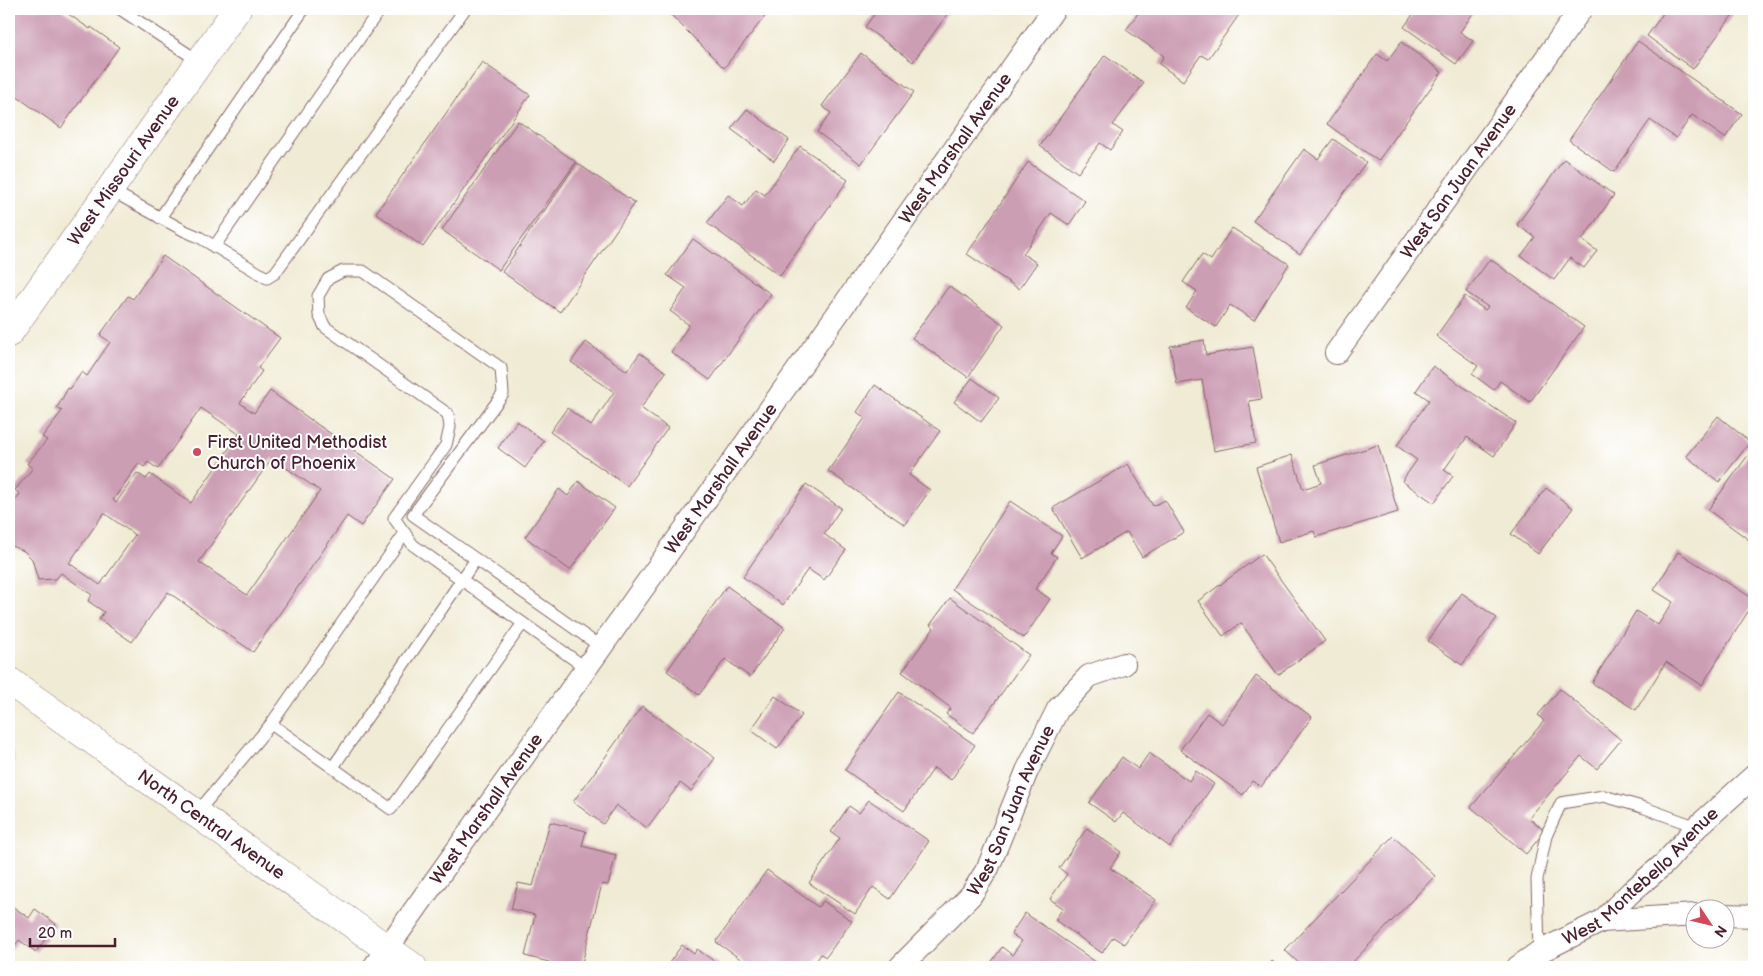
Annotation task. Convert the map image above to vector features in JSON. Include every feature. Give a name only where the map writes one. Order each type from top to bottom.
[{"type":"main road","name":"West Missouri Avenue","points":[[9,333],[237,9]]},
{"type":"main road","name":"North Central Avenue","points":[[9,681],[196,814],[381,958],[413,967]]},
{"type":"street","name":"West Marshall Avenue","points":[[381,958],[1054,9]]},
{"type":"street","name":"West San Juan Avenue","points":[[1336,353],[1581,9]]},
{"type":"street","name":"West San Juan Avenue","points":[[900,967],[971,895],[988,868],[1028,771],[1058,709],[1088,676],[1124,664]]},
{"type":"street","name":"West Montebello Avenue","points":[[1518,967],[1539,952],[1602,921],[1631,892],[1665,863],[1697,827],[1754,776]]},
{"type":"street","points":[[1602,921],[1686,916]]},
{"type":"street","points":[[1736,916],[1754,916]]},
{"type":"lane","points":[[120,9],[200,62]]},
{"type":"lane","points":[[160,218],[304,9]]},
{"type":"lane","points":[[214,246],[380,9]]},
{"type":"lane","points":[[110,190],[214,246],[267,278],[275,273],[465,9]]},
{"type":"lane","points":[[586,668],[413,545],[394,518],[446,445],[450,427],[448,414],[325,326],[319,315],[318,296],[328,279],[343,271],[363,271],[500,368],[503,394],[413,515],[601,647]]},
{"type":"lane","points":[[196,814],[271,724],[405,532]]},
{"type":"lane","points":[[333,767],[476,559]]},
{"type":"lane","points":[[271,724],[392,809],[523,623]]},
{"type":"lane","points":[[1539,952],[1537,879],[1546,836],[1561,803],[1604,796],[1645,808],[1697,827]]},
{"type":"building","points":[[9,9],[61,9],[119,47],[61,128],[9,91]]},
{"type":"building","points":[[672,9],[771,9],[724,68],[669,13]]},
{"type":"building","points":[[878,9],[951,9],[913,62],[865,27]]},
{"type":"building","points":[[1141,9],[1243,9],[1208,59],[1201,55],[1183,81],[1159,64],[1164,56],[1126,30]]},
{"type":"building","points":[[1417,9],[1476,9],[1460,32],[1473,41],[1456,64],[1404,27]]},
{"type":"building","points":[[1666,9],[1737,9],[1693,69],[1647,36]]},
{"type":"building","points":[[1745,9],[1754,9],[1754,15]]},
{"type":"building","points":[[1638,41],[1742,114],[1725,138],[1692,115],[1676,138],[1650,120],[1614,172],[1569,140]]},
{"type":"building","points":[[1401,42],[1442,72],[1378,161],[1327,124],[1377,54],[1387,61]]},
{"type":"building","points":[[861,53],[914,92],[861,164],[817,132],[831,113],[822,106]]},
{"type":"building","points":[[1105,55],[1144,83],[1113,125],[1123,132],[1110,150],[1100,143],[1078,173],[1040,146]]},
{"type":"building","points":[[482,62],[530,95],[423,247],[376,213]]},
{"type":"building","points":[[747,109],[789,140],[774,161],[731,129]]},
{"type":"building","points":[[518,121],[576,162],[499,270],[442,230]]},
{"type":"building","points":[[1333,139],[1366,162],[1300,254],[1253,221],[1304,149],[1318,159]]},
{"type":"building","points":[[800,146],[848,180],[780,276],[707,223],[728,195],[743,206],[756,189],[765,195]]},
{"type":"building","points":[[1564,159],[1614,195],[1582,240],[1597,251],[1584,268],[1570,258],[1554,280],[1521,256],[1535,237],[1517,225]]},
{"type":"building","points":[[1028,162],[1085,201],[1069,225],[1051,213],[1023,254],[1037,263],[1019,289],[967,254]]},
{"type":"building","points":[[577,163],[635,203],[560,312],[502,272]]},
{"type":"building","points":[[1232,228],[1289,264],[1254,320],[1230,305],[1216,327],[1186,308],[1197,291],[1183,282],[1202,254],[1211,260]]},
{"type":"building","points":[[693,239],[771,294],[710,380],[671,352],[689,325],[670,311],[686,288],[667,275]]},
{"type":"building","name":"First United Methodist Church of Phoenix","points":[[163,256],[280,338],[258,368],[262,371],[240,403],[254,413],[270,391],[395,479],[361,526],[347,516],[253,652],[168,592],[132,642],[99,619],[104,612],[88,601],[92,595],[61,573],[56,579],[38,580],[32,559],[24,551],[9,545],[9,508],[20,494],[15,490],[33,468],[27,464],[47,440],[42,437],[62,411],[57,408],[68,388],[70,389],[82,372],[87,376],[110,342],[100,335],[128,296],[133,299]],"holes":[[[201,408],[239,434],[191,503],[150,474],[146,479],[137,473],[116,503],[113,500],[139,463],[144,467],[148,462],[158,469]],[[272,458],[320,491],[247,595],[199,562]],[[104,513],[135,535],[100,585],[69,563]]]},
{"type":"building","points":[[1490,259],[1584,327],[1530,402],[1500,381],[1494,390],[1472,374],[1478,366],[1436,336],[1465,296],[1485,310],[1488,307],[1466,292]]},
{"type":"building","points":[[949,286],[1004,325],[968,377],[912,338]]},
{"type":"building","points":[[1204,340],[1206,355],[1253,347],[1262,399],[1249,401],[1256,443],[1214,451],[1202,380],[1177,384],[1170,346]]},
{"type":"building","points":[[586,342],[627,371],[640,353],[666,372],[641,408],[668,428],[627,486],[550,432],[567,408],[591,426],[614,392],[571,362]]},
{"type":"building","points":[[1433,366],[1516,423],[1494,456],[1467,437],[1444,470],[1453,476],[1434,503],[1402,481],[1417,460],[1397,446],[1429,400],[1416,391]]},
{"type":"building","points":[[972,378],[999,398],[981,422],[954,402]]},
{"type":"building","points":[[875,385],[940,431],[909,475],[930,490],[905,525],[828,471],[865,418],[857,412]]},
{"type":"building","points":[[1718,416],[1750,442],[1719,482],[1686,456]]},
{"type":"building","points":[[517,421],[544,441],[525,468],[498,448]]},
{"type":"building","points":[[1378,445],[1398,512],[1316,537],[1314,531],[1279,542],[1256,467],[1292,455],[1303,489],[1321,483],[1315,465]]},
{"type":"building","points":[[1754,447],[1754,539],[1752,542],[1708,510]]},
{"type":"building","points":[[1128,464],[1153,506],[1165,500],[1184,532],[1142,557],[1127,532],[1082,558],[1053,508]]},
{"type":"building","points":[[578,481],[615,508],[570,570],[525,537],[559,489],[568,496]]},
{"type":"building","points":[[806,484],[841,508],[824,534],[846,550],[824,580],[808,569],[783,605],[743,577]]},
{"type":"building","points":[[1546,488],[1573,508],[1538,554],[1511,534]]},
{"type":"building","points":[[1010,501],[1062,536],[1051,553],[1057,557],[1035,589],[1050,599],[1024,638],[952,589]]},
{"type":"building","points":[[1678,552],[1754,599],[1754,602],[1702,685],[1666,662],[1636,710],[1592,683],[1636,611],[1658,625],[1673,602],[1654,590]]},
{"type":"building","points":[[1262,554],[1325,641],[1278,675],[1241,623],[1223,636],[1198,601]]},
{"type":"building","points":[[727,586],[785,628],[750,677],[725,659],[699,695],[667,671]]},
{"type":"building","points":[[1462,593],[1497,618],[1462,665],[1428,641]]},
{"type":"building","points":[[950,598],[1029,655],[973,733],[946,714],[951,708],[902,672],[934,628],[930,625]]},
{"type":"building","points":[[1256,676],[1312,717],[1261,787],[1252,781],[1243,795],[1180,750],[1207,713],[1222,724]]},
{"type":"building","points":[[1560,689],[1621,740],[1597,769],[1581,756],[1529,818],[1545,831],[1526,854],[1471,807],[1544,721],[1538,715]]},
{"type":"building","points":[[899,692],[975,745],[951,780],[934,768],[904,811],[845,770]]},
{"type":"building","points":[[775,696],[802,715],[777,749],[751,730]]},
{"type":"building","points":[[642,706],[715,758],[691,791],[680,783],[647,828],[616,805],[603,824],[573,802]]},
{"type":"building","points":[[9,751],[14,754],[14,763],[9,759]]},
{"type":"building","points":[[1149,753],[1189,781],[1196,771],[1214,784],[1170,847],[1123,813],[1116,822],[1089,803],[1122,757],[1138,769]]},
{"type":"building","points":[[869,800],[929,841],[890,899],[873,887],[855,914],[809,883],[840,838],[831,832],[849,806],[859,813]]},
{"type":"building","points":[[550,822],[586,831],[582,846],[616,855],[608,885],[602,884],[581,967],[548,967],[549,962],[525,956],[535,915],[511,909],[518,883],[533,886]]},
{"type":"building","points":[[1087,828],[1121,852],[1110,868],[1156,900],[1124,944],[1113,937],[1102,953],[1055,920],[1063,908],[1050,899],[1067,874],[1059,868]]},
{"type":"building","points":[[1393,836],[1435,876],[1348,967],[1303,967],[1285,950]]},
{"type":"building","points":[[767,870],[818,907],[823,901],[852,921],[826,957],[821,954],[812,967],[752,967],[716,942]]},
{"type":"building","points":[[9,904],[29,918],[35,909],[56,924],[36,952],[19,940],[9,954]]},
{"type":"building","points":[[1025,913],[1103,967],[988,967],[1002,947],[1012,955],[1022,941],[1011,934]]},
{"type":"building","points":[[682,945],[694,954],[697,949],[722,967],[666,967]]},
{"type":"building","points":[[1272,961],[1280,967],[1268,967]]},
{"type":"place","name":"First United Methodist Church of Phoenix","points":[[197,452]]}]
